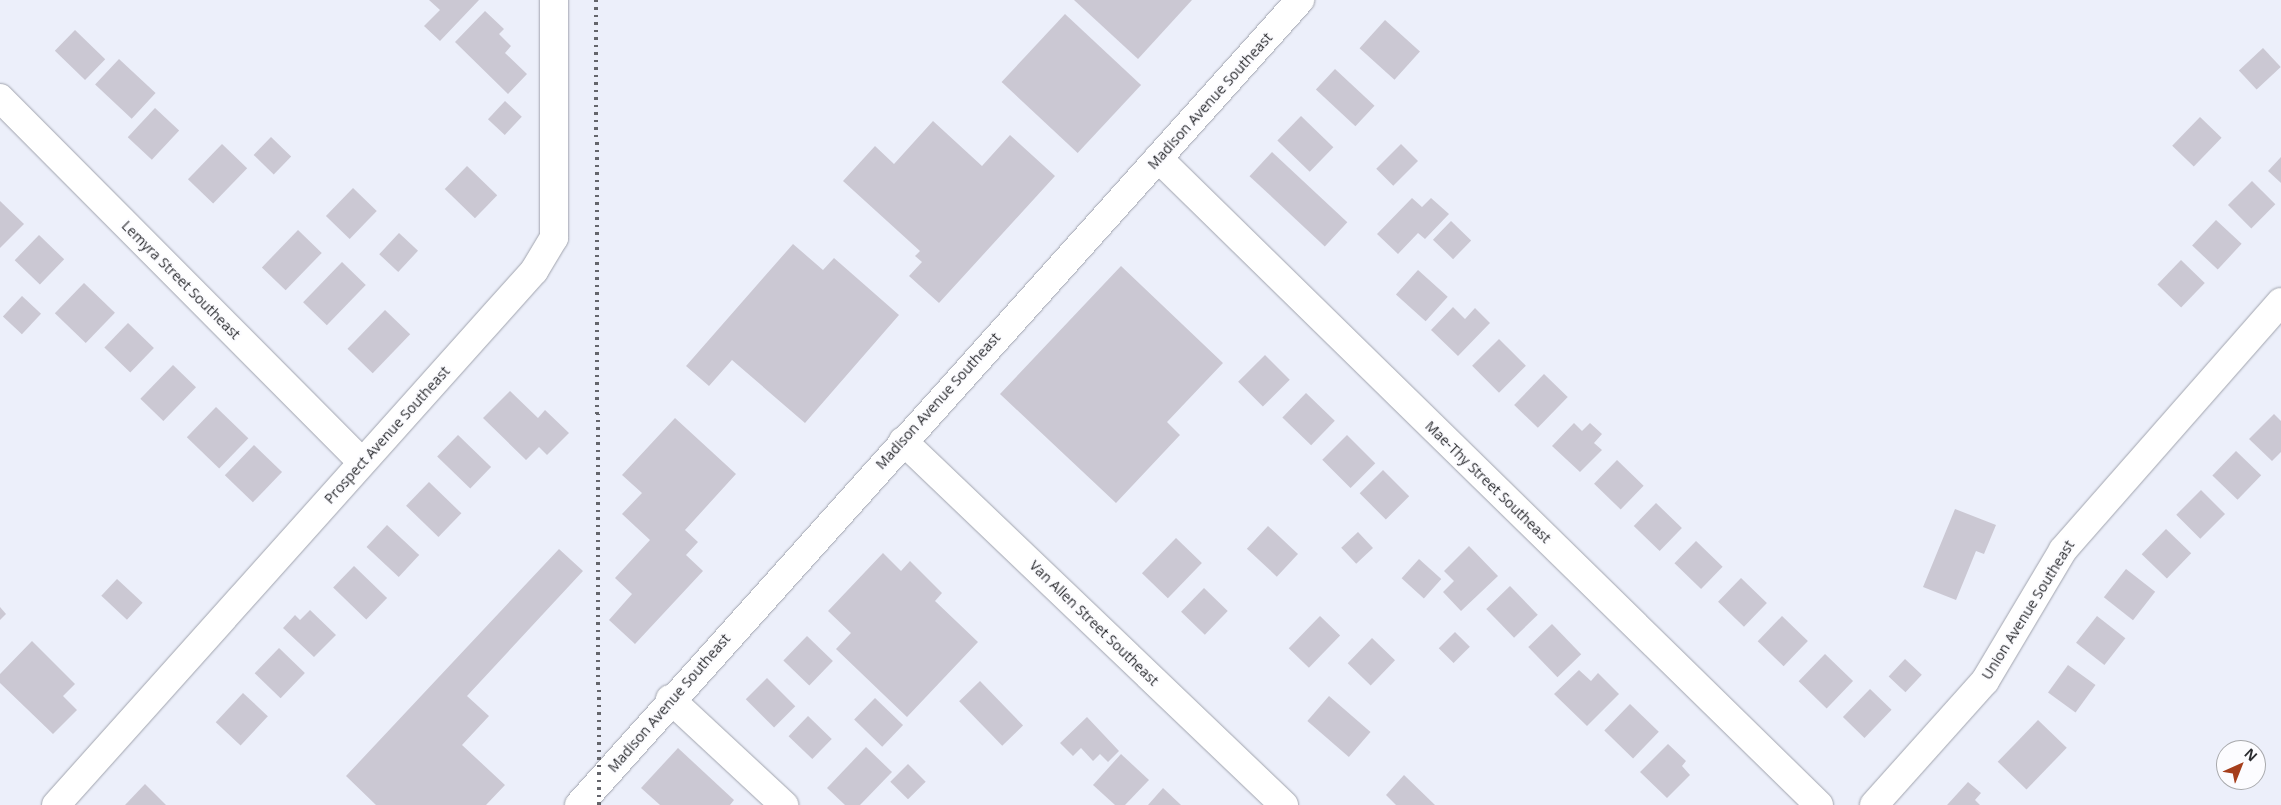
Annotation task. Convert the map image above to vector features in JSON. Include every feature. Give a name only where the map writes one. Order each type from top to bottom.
[{"type":"street","name":"Prospect Avenue Southeast","points":[[56,805],[534,271],[554,238],[554,0]]},
{"type":"street","name":"Madison Avenue Southeast","points":[[579,805],[670,699],[1300,0]]},
{"type":"street","name":"Lemyra Street Southeast","points":[[0,98],[362,462]]},
{"type":"street","name":"Mae-Thy Street Southeast","points":[[1158,158],[1819,805]]},
{"type":"street","name":"Union Avenue Southeast","points":[[1874,805],[1985,680],[2063,550],[2281,302]]},
{"type":"street","name":"Van Allen Street Southeast","points":[[903,440],[1284,805]]},
{"type":"street","points":[[670,699],[784,805]]},
{"type":"building","points":[[429,0],[479,0],[440,41],[424,26],[440,10]]},
{"type":"building","points":[[1074,0],[1192,0],[1138,59]]},
{"type":"building","points":[[485,11],[504,29],[499,34],[511,46],[505,53],[527,74],[508,94],[455,42]]},
{"type":"building","points":[[1065,14],[1141,85],[1078,153],[1002,82]]},
{"type":"building","points":[[1385,20],[1420,51],[1395,80],[1360,48]]},
{"type":"building","points":[[75,30],[105,59],[85,80],[55,51]]},
{"type":"building","points":[[2263,48],[2281,67],[2257,90],[2239,71]]},
{"type":"building","points":[[119,59],[156,93],[132,119],[95,85]]},
{"type":"building","points":[[1335,69],[1374,106],[1355,126],[1316,89]]},
{"type":"building","points":[[505,101],[522,117],[505,135],[488,119]]},
{"type":"building","points":[[155,108],[179,131],[152,160],[128,137]]},
{"type":"building","points":[[1301,116],[1333,147],[1310,172],[1277,140]]},
{"type":"building","points":[[2200,117],[2222,138],[2194,167],[2172,146]]},
{"type":"building","points":[[933,121],[982,166],[1010,135],[1055,176],[939,303],[909,276],[922,262],[915,256],[920,251],[843,181],[875,146],[894,164]]},
{"type":"building","points":[[271,137],[291,156],[274,174],[254,155]]},
{"type":"building","points":[[222,144],[247,168],[213,204],[188,179]]},
{"type":"building","points":[[1401,144],[1418,161],[1393,186],[1376,169]]},
{"type":"building","points":[[1272,152],[1347,222],[1325,246],[1249,176]]},
{"type":"building","points":[[2281,157],[2281,183],[2268,171]]},
{"type":"building","points":[[467,166],[497,195],[475,218],[445,189]]},
{"type":"building","points":[[2252,181],[2275,204],[2251,228],[2228,205]]},
{"type":"building","points":[[353,188],[377,211],[350,239],[326,216]]},
{"type":"building","points":[[1412,198],[1422,207],[1431,198],[1449,214],[1425,239],[1418,233],[1398,254],[1377,234]]},
{"type":"building","points":[[0,201],[24,224],[0,248]]},
{"type":"building","points":[[2216,220],[2242,244],[2218,269],[2192,246]]},
{"type":"building","points":[[1451,221],[1471,240],[1453,259],[1433,240]]},
{"type":"building","points":[[298,230],[322,253],[286,290],[262,267]]},
{"type":"building","points":[[399,233],[418,251],[398,272],[379,254]]},
{"type":"building","points":[[39,235],[64,259],[40,284],[15,260]]},
{"type":"building","points":[[793,244],[823,270],[834,258],[899,315],[805,423],[732,360],[709,386],[686,366]]},
{"type":"building","points":[[2181,260],[2205,283],[2181,307],[2157,284]]},
{"type":"building","points":[[342,262],[366,285],[327,325],[303,302]]},
{"type":"building","points":[[1121,266],[1223,363],[1167,422],[1180,435],[1116,503],[1000,394]]},
{"type":"building","points":[[1418,270],[1448,297],[1426,321],[1396,295]]},
{"type":"building","points":[[84,283],[115,313],[86,343],[55,313]]},
{"type":"building","points":[[22,296],[41,314],[22,334],[3,316]]},
{"type":"building","points":[[1453,307],[1465,319],[1475,308],[1490,323],[1458,356],[1431,330]]},
{"type":"building","points":[[385,310],[410,334],[373,373],[347,349]]},
{"type":"building","points":[[128,323],[154,348],[130,372],[104,347]]},
{"type":"building","points":[[1499,339],[1526,366],[1499,393],[1472,366]]},
{"type":"building","points":[[1265,355],[1290,380],[1263,407],[1238,382]]},
{"type":"building","points":[[173,365],[196,387],[163,421],[140,399]]},
{"type":"building","points":[[1544,374],[1568,397],[1538,428],[1514,405]]},
{"type":"building","points":[[510,391],[538,418],[545,410],[569,433],[547,455],[539,447],[526,460],[483,418]]},
{"type":"building","points":[[1306,393],[1335,421],[1311,445],[1282,417]]},
{"type":"building","points":[[216,407],[248,438],[219,468],[187,437]]},
{"type":"building","points":[[2274,414],[2281,421],[2281,452],[2272,461],[2249,439]]},
{"type":"building","points":[[675,418],[736,474],[685,530],[698,542],[686,555],[703,571],[635,644],[609,620],[632,594],[615,578],[650,540],[622,514],[642,493],[622,475]]},
{"type":"building","points":[[1574,423],[1582,431],[1590,423],[1602,434],[1594,443],[1602,450],[1580,472],[1552,446]]},
{"type":"building","points":[[458,435],[491,467],[470,489],[437,457]]},
{"type":"building","points":[[1347,435],[1375,463],[1351,488],[1322,460]]},
{"type":"building","points":[[254,445],[282,472],[253,502],[225,475]]},
{"type":"building","points":[[2236,451],[2261,475],[2238,500],[2212,475]]},
{"type":"building","points":[[1617,460],[1644,486],[1621,509],[1594,484]]},
{"type":"building","points":[[1383,470],[1409,496],[1386,519],[1360,493]]},
{"type":"building","points":[[429,482],[461,513],[438,537],[406,506]]},
{"type":"building","points":[[2201,490],[2225,514],[2200,539],[2176,515]]},
{"type":"building","points":[[1656,503],[1682,528],[1660,551],[1634,526]]},
{"type":"building","points":[[1955,509],[1996,525],[1984,554],[1976,551],[1956,600],[1923,587]]},
{"type":"building","points":[[387,525],[419,555],[399,577],[367,547]]},
{"type":"building","points":[[1268,526],[1298,554],[1277,577],[1247,549]]},
{"type":"building","points":[[2166,529],[2191,553],[2167,578],[2142,554]]},
{"type":"building","points":[[1358,532],[1373,548],[1356,564],[1341,548]]},
{"type":"building","points":[[1176,538],[1202,563],[1168,598],[1142,573]]},
{"type":"building","points":[[1696,541],[1723,567],[1701,589],[1674,563]]},
{"type":"building","points":[[1469,546],[1498,576],[1461,611],[1443,592],[1454,581],[1444,571]]},
{"type":"building","points":[[559,549],[583,571],[467,696],[489,716],[462,745],[505,785],[486,805],[376,805],[346,776]]},
{"type":"building","points":[[883,553],[901,571],[910,561],[942,593],[935,601],[978,642],[907,717],[836,649],[851,633],[828,611]]},
{"type":"building","points":[[1419,559],[1441,579],[1424,598],[1402,578]]},
{"type":"building","points":[[354,566],[387,598],[366,620],[333,588]]},
{"type":"building","points":[[2126,569],[2155,592],[2133,620],[2104,597]]},
{"type":"building","points":[[1741,578],[1767,603],[1744,627],[1718,602]]},
{"type":"building","points":[[117,579],[143,603],[127,620],[101,596]]},
{"type":"building","points":[[1510,586],[1538,615],[1514,638],[1486,609]]},
{"type":"building","points":[[1204,588],[1228,611],[1205,635],[1181,612]]},
{"type":"building","points":[[0,607],[6,614],[0,620]]},
{"type":"building","points":[[310,610],[336,635],[314,657],[283,628],[295,615],[300,620]]},
{"type":"building","points":[[1320,616],[1340,635],[1309,668],[1289,648]]},
{"type":"building","points":[[1782,616],[1808,641],[1784,666],[1758,641]]},
{"type":"building","points":[[2097,616],[2125,638],[2104,665],[2076,643]]},
{"type":"building","points":[[1552,624],[1581,654],[1557,677],[1528,647]]},
{"type":"building","points":[[1455,632],[1470,647],[1454,663],[1439,648]]},
{"type":"building","points":[[807,636],[833,661],[809,685],[783,660]]},
{"type":"building","points":[[1372,638],[1395,660],[1371,685],[1348,663]]},
{"type":"building","points":[[32,641],[75,684],[63,696],[77,710],[53,734],[0,683],[0,674]]},
{"type":"building","points":[[279,648],[305,673],[281,698],[255,673]]},
{"type":"building","points":[[1825,654],[1853,681],[1827,708],[1799,681]]},
{"type":"building","points":[[1905,659],[1922,675],[1905,692],[1889,677]]},
{"type":"building","points":[[2068,665],[2096,685],[2076,712],[2048,693]]},
{"type":"building","points":[[1579,670],[1591,681],[1598,673],[1619,694],[1587,726],[1554,694]]},
{"type":"building","points":[[767,678],[795,706],[774,727],[746,699]]},
{"type":"building","points":[[980,681],[1023,726],[1002,746],[959,701]]},
{"type":"building","points":[[1870,689],[1892,710],[1864,738],[1843,717]]},
{"type":"building","points":[[243,693],[268,716],[241,745],[216,722]]},
{"type":"building","points":[[1329,696],[1371,732],[1349,757],[1307,721]]},
{"type":"building","points":[[875,698],[903,725],[882,747],[854,720]]},
{"type":"building","points":[[1630,704],[1659,732],[1633,758],[1604,731]]},
{"type":"building","points":[[808,716],[832,739],[812,759],[789,736]]},
{"type":"building","points":[[1087,717],[1119,751],[1108,762],[1100,754],[1093,761],[1081,748],[1073,756],[1060,743]]},
{"type":"building","points":[[2038,720],[2067,748],[2026,790],[1998,762]]},
{"type":"building","points":[[1668,744],[1686,761],[1682,766],[1690,775],[1667,798],[1640,772]]},
{"type":"building","points":[[866,747],[892,772],[860,805],[845,805],[827,788]]},
{"type":"building","points":[[678,748],[734,800],[730,805],[660,805],[641,788]]},
{"type":"building","points":[[1121,754],[1149,780],[1125,805],[1115,805],[1093,785]]},
{"type":"building","points":[[908,764],[926,782],[908,799],[890,782]]},
{"type":"building","points":[[1404,775],[1435,805],[1396,805],[1386,795]]},
{"type":"building","points":[[1968,782],[1981,793],[1975,800],[1980,805],[1947,805]]},
{"type":"building","points":[[145,784],[166,805],[125,805]]},
{"type":"building","points":[[1163,788],[1181,805],[1148,805]]},
{"type":"railway","points":[[596,0],[599,805]]}]
